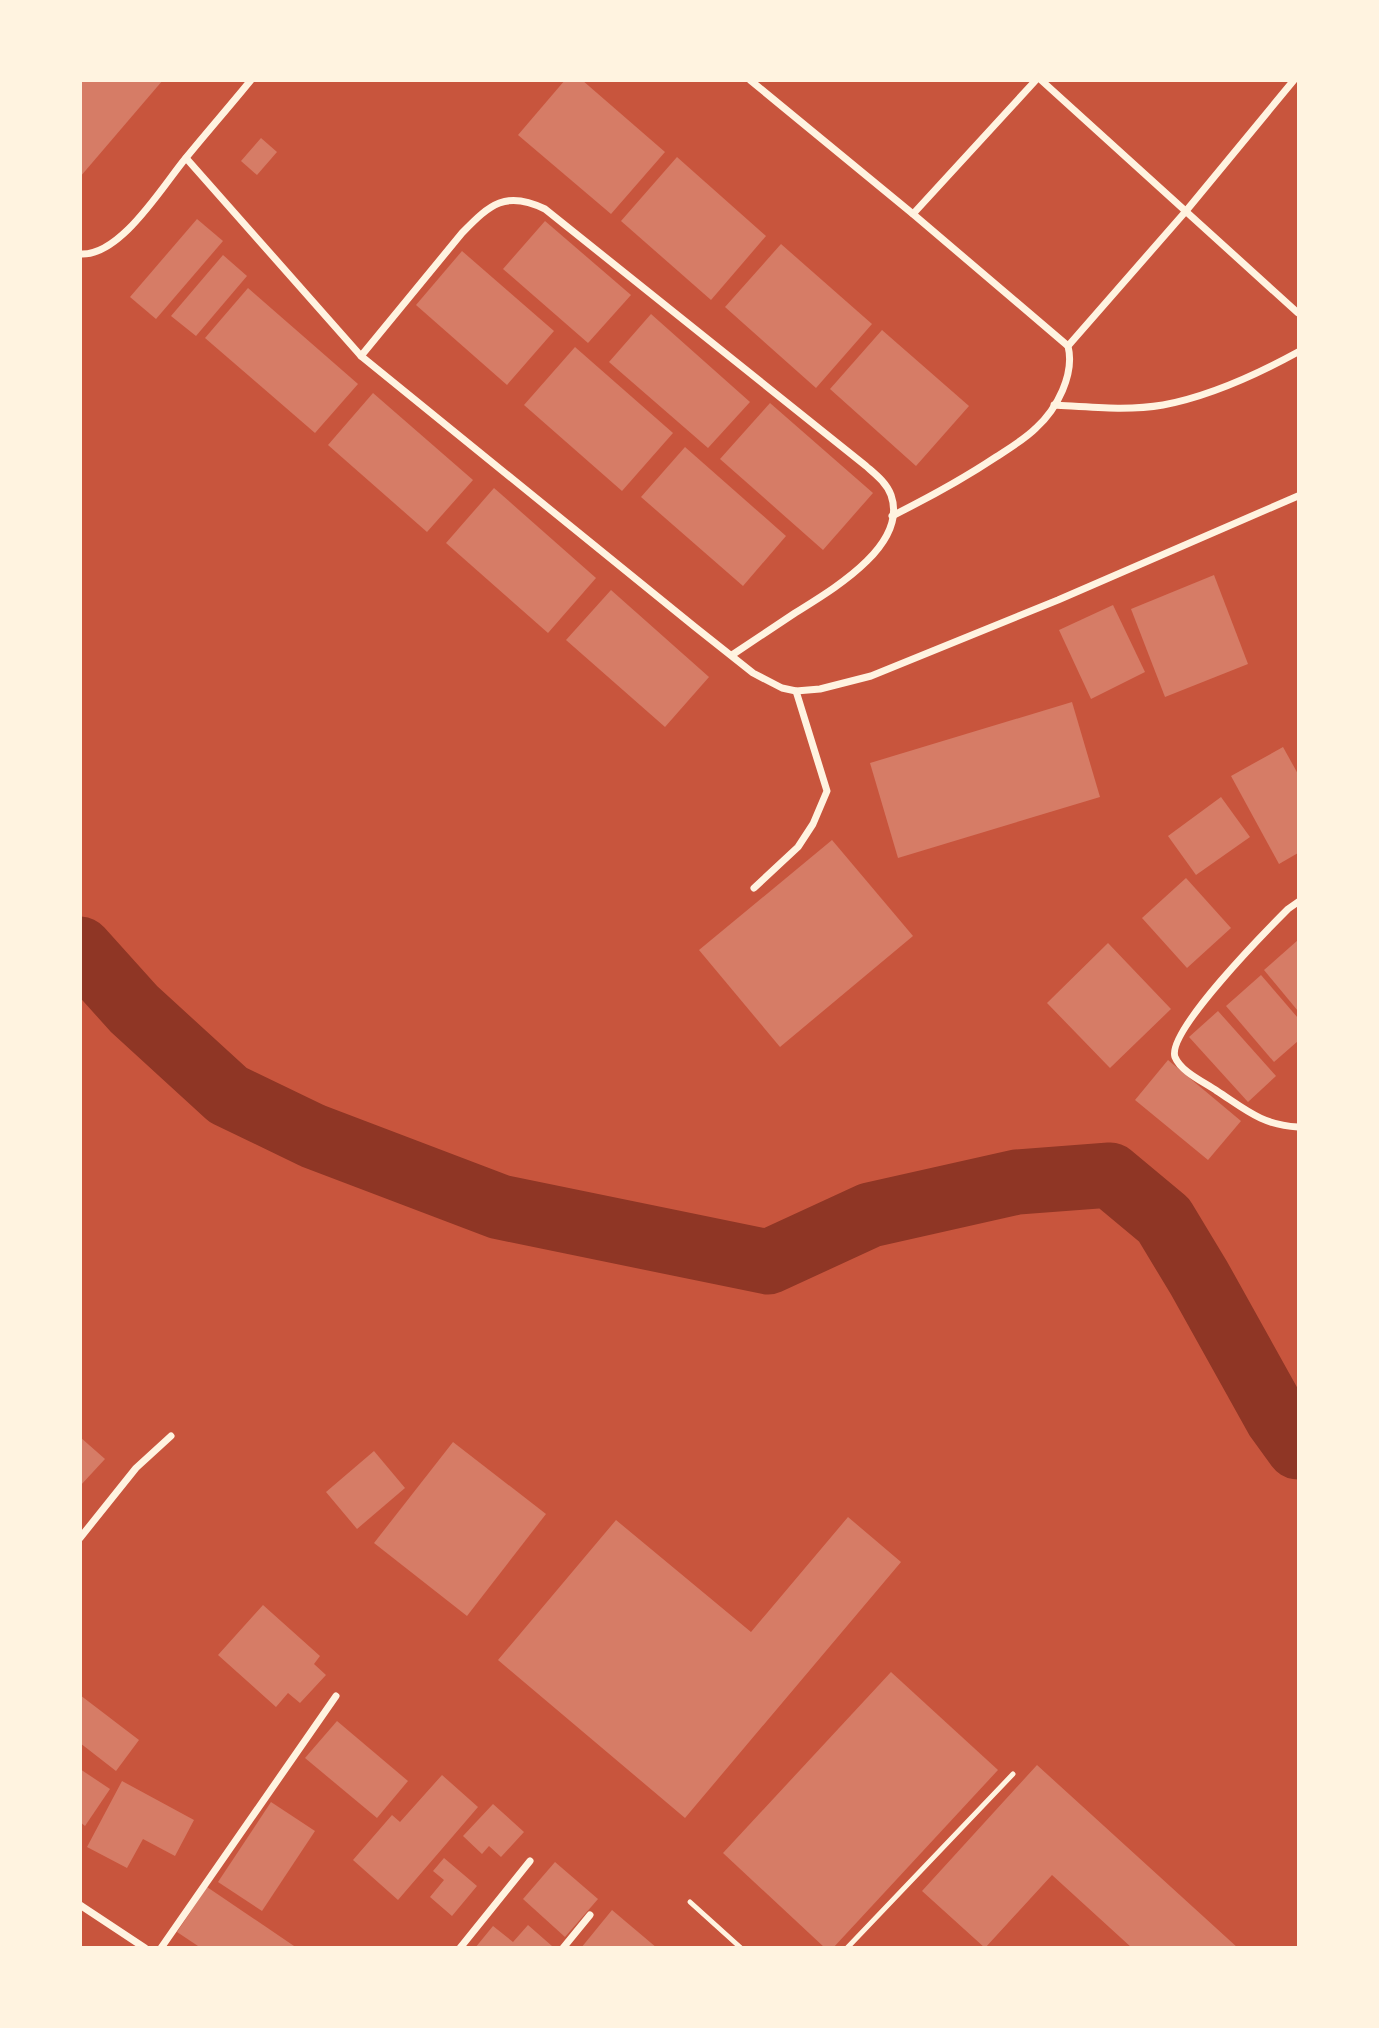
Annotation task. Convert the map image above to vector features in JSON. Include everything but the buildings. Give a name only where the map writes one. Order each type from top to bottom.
[{"type":"street","points":[[80,254],[97,252],[118,238],[138,219],[251,80]]},
{"type":"street","points":[[750,80],[1068,346],[1071,358],[1068,374],[1054,405],[1036,429],[947,488],[892,516]]},
{"type":"street","points":[[913,214],[1036,80]]},
{"type":"street","points":[[1041,80],[1298,313]]},
{"type":"street","points":[[1068,346],[1186,211],[1294,80]]},
{"type":"street","points":[[186,158],[361,356],[767,682],[796,691],[820,689],[871,676],[1070,595],[1298,496]]},
{"type":"street","points":[[361,356],[462,233],[480,215],[495,204],[522,200],[545,209],[866,466],[891,495],[890,526],[874,553],[855,573],[732,655]]},
{"type":"street","points":[[1054,405],[1119,408],[1161,405],[1209,393],[1298,352]]},
{"type":"street","points":[[754,888],[798,847],[813,824],[827,791],[796,691]]},
{"type":"street","points":[[1298,902],[1288,909],[1224,977],[1181,1032],[1175,1051],[1175,1056],[1187,1070],[1258,1118],[1274,1125],[1298,1127]]},
{"type":"street","points":[[80,1538],[136,1468],[171,1436]]},
{"type":"street","points":[[161,1948],[336,1696]]},
{"type":"street","points":[[460,1948],[530,1861]]},
{"type":"street","points":[[80,1905],[145,1948]]},
{"type":"street","points":[[563,1948],[590,1915]]},
{"type":"lane","points":[[847,1948],[1013,1774]]},
{"type":"lane","points":[[690,1902],[741,1948]]},
{"type":"waterway","points":[[80,949],[134,1009],[228,1095],[313,1136],[500,1207],[768,1262],[870,1215],[1017,1182],[1110,1175],[1164,1220],[1277,1418],[1298,1447]]}]
